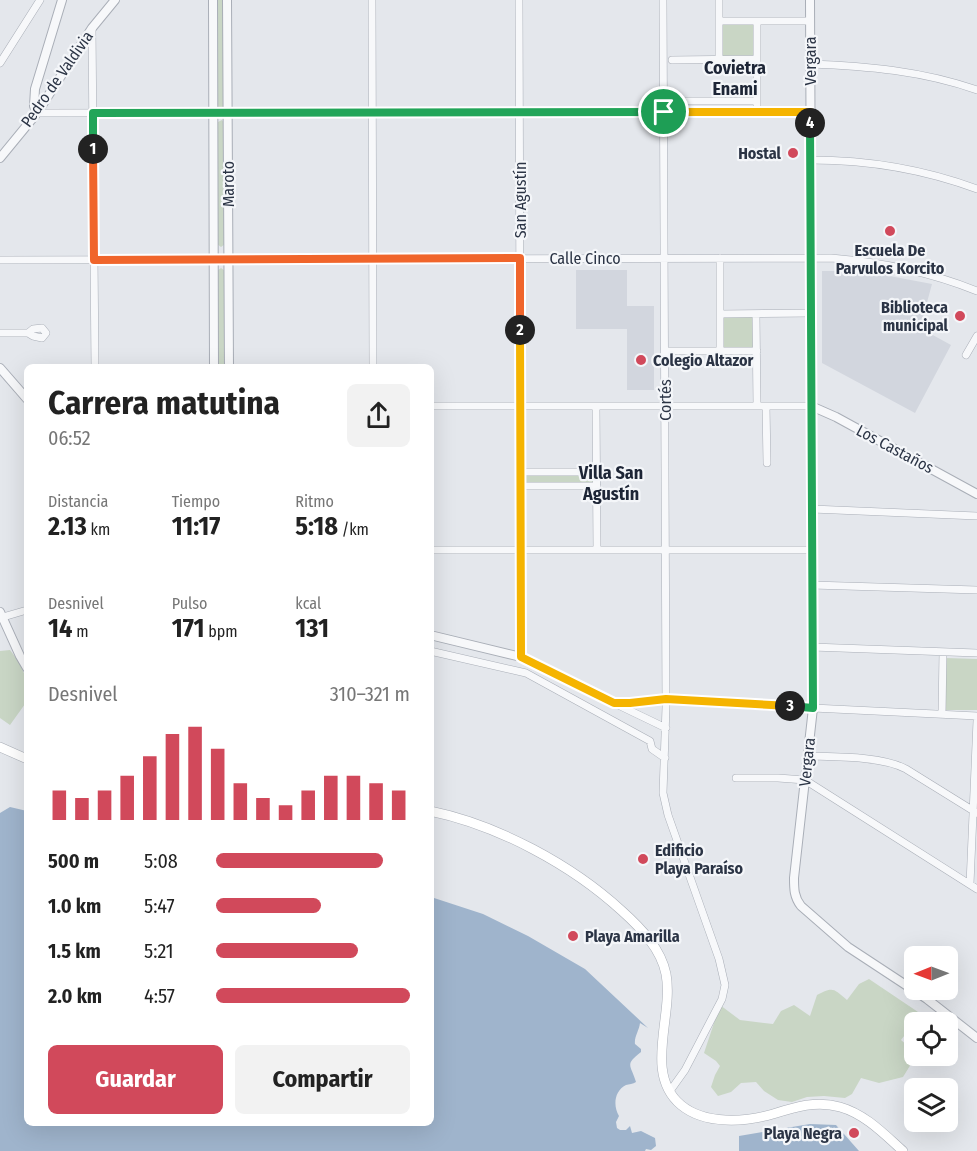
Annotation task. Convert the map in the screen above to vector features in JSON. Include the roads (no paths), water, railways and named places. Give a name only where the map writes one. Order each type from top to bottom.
[{"type":"main road","points":[[0,747],[24,758]]},
{"type":"main road","points":[[434,812],[479,825],[529,847],[554,861],[613,902],[647,937],[661,959],[667,982],[663,1076],[670,1091],[680,1104],[702,1115],[724,1119],[750,1119],[814,1104],[840,1106],[871,1123],[903,1151]]},
{"type":"street","points":[[0,63],[40,0]]},
{"type":"street","points":[[62,0],[35,89],[34,106],[37,113],[810,112]]},
{"type":"street","name":"Pedro de Valdivia","points":[[0,158],[37,113],[93,28],[115,0]]},
{"type":"street","name":"Maroto","points":[[213,0],[214,364]]},
{"type":"street","name":"Maroto","points":[[227,0],[229,364]]},
{"type":"street","points":[[372,0],[373,364]]},
{"type":"street","name":"San Agustín","points":[[519,0],[521,657]]},
{"type":"street","name":"Cortés","points":[[663,0],[666,699],[663,794],[690,880],[719,959],[725,985],[722,999],[696,1050],[670,1091]]},
{"type":"street","points":[[719,0],[719,59]]},
{"type":"street","name":"Vergara","points":[[810,0],[813,708],[794,893],[798,903],[848,947],[927,999],[977,1038]]},
{"type":"street","points":[[719,21],[810,21]]},
{"type":"street","points":[[757,21],[757,112]]},
{"type":"street","points":[[93,28],[95,364]]},
{"type":"street","points":[[672,60],[757,59]]},
{"type":"street","points":[[810,64],[884,69],[927,76],[977,90]]},
{"type":"street","points":[[674,101],[757,101]]},
{"type":"street","points":[[811,160],[856,161],[900,167],[942,177],[977,189]]},
{"type":"street","points":[[720,258],[720,351]]},
{"type":"street","name":"Calle Cinco","points":[[0,260],[811,258],[889,265],[927,274],[977,291]]},
{"type":"street","points":[[720,314],[811,313]]},
{"type":"street","points":[[756,314],[757,406]]},
{"type":"street","points":[[0,333],[28,333]]},
{"type":"street","points":[[966,355],[977,336]]},
{"type":"street","points":[[664,351],[757,351]]},
{"type":"street","points":[[0,368],[24,396]]},
{"type":"street","points":[[434,406],[812,406]]},
{"type":"street","points":[[596,406],[597,550]]},
{"type":"street","points":[[766,406],[767,463]]},
{"type":"street","name":"Los Castaños","points":[[812,406],[977,494]]},
{"type":"street","points":[[521,472],[597,472]]},
{"type":"street","points":[[521,486],[597,486]]},
{"type":"street","points":[[812,509],[977,516]]},
{"type":"street","points":[[434,550],[812,550]]},
{"type":"street","points":[[812,585],[977,590]]},
{"type":"street","points":[[24,611],[1,616],[24,662]]},
{"type":"street","points":[[434,636],[521,657],[666,728]]},
{"type":"street","points":[[812,647],[977,653]]},
{"type":"street","points":[[434,652],[526,673],[650,741],[652,749],[665,758]]},
{"type":"street","points":[[942,714],[943,652]]},
{"type":"street","points":[[614,703],[666,699],[977,716]]},
{"type":"street","points":[[970,884],[975,811],[977,721]]},
{"type":"street","points":[[807,756],[878,760],[896,764],[975,811]]},
{"type":"street","points":[[736,778],[805,780],[977,889]]},
{"type":"water","points":[[10,807],[24,810],[24,1126],[434,1126],[434,898],[483,914],[528,936],[585,969],[648,1028],[640,1023],[635,1044],[641,1052],[632,1060],[630,1066],[636,1082],[626,1085],[617,1095],[615,1103],[619,1116],[616,1122],[620,1130],[626,1130],[630,1126],[632,1133],[641,1131],[655,1138],[656,1146],[645,1151],[0,1151],[0,813]]},
{"type":"water","points":[[810,1124],[836,1125],[859,1151],[739,1151],[739,1136]]},
{"type":"place","name":"Hostal","points":[[793,153]]},
{"type":"place","name":"Escuela De Parvulos Korcito","points":[[890,231]]},
{"type":"place","name":"Biblioteca municipal","points":[[960,316]]},
{"type":"place","name":"Colegio Altazor","points":[[641,360]]},
{"type":"place","name":"Edificio Playa Paraíso","points":[[643,859]]},
{"type":"place","name":"Playa Amarilla","points":[[573,936]]},
{"type":"place","name":"Playa Negra","points":[[854,1133]]},
{"type":"district","name":"Covietra Enami","points":[[735,78]]},
{"type":"district","name":"Villa San Agustín","points":[[611,483]]}]
